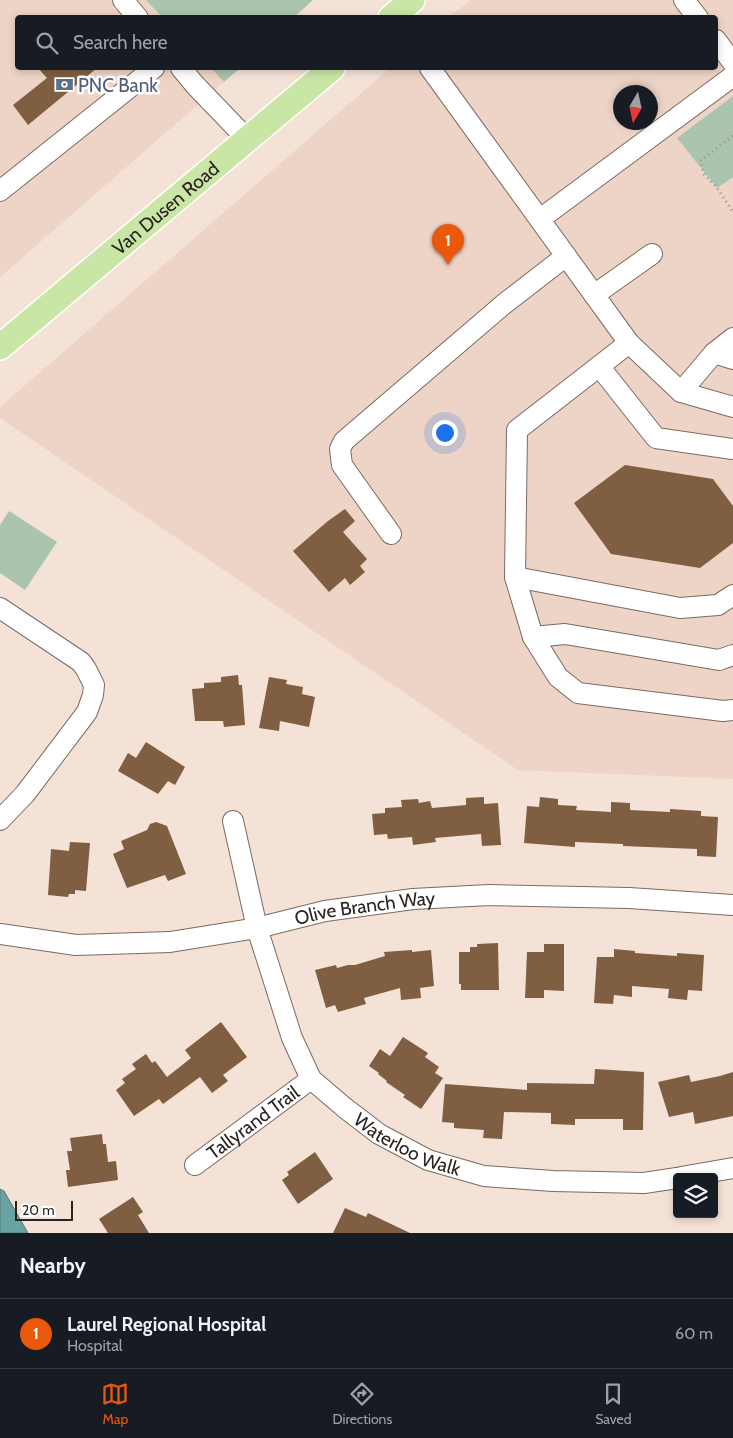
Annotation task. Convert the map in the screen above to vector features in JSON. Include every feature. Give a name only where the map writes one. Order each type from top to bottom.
[{"type":"main road","points":[[394,15],[412,0]]},
{"type":"main road","name":"Van Dusen Road","points":[[0,347],[330,70]]},
{"type":"street","points":[[123,0],[136,15]]},
{"type":"street","points":[[684,0],[696,15]]},
{"type":"street","points":[[718,43],[733,63]]},
{"type":"street","points":[[0,191],[151,70]]},
{"type":"street","points":[[183,70],[247,139]]},
{"type":"street","points":[[431,70],[629,343],[681,392],[733,407]]},
{"type":"street","points":[[540,219],[733,76]]},
{"type":"street","points":[[594,295],[652,254]]},
{"type":"street","points":[[391,534],[342,465],[340,449],[344,441],[504,304],[566,256]]},
{"type":"street","points":[[681,392],[714,353],[733,338]]},
{"type":"street","points":[[629,343],[517,430],[515,577],[533,637],[558,678],[578,693],[723,711],[733,710]]},
{"type":"street","points":[[714,353],[733,359]]},
{"type":"street","points":[[600,366],[656,438],[733,449]]},
{"type":"street","points":[[515,577],[680,608],[718,605],[733,595]]},
{"type":"street","points":[[0,608],[81,662],[94,685],[93,695],[86,712],[25,794],[0,820]]},
{"type":"street","points":[[533,637],[565,634],[719,660],[733,655]]},
{"type":"street","name":"Waterloo Walk","points":[[233,821],[257,928],[292,1038],[311,1079],[379,1134],[428,1160],[484,1176],[554,1181],[644,1183],[673,1179]]},
{"type":"street","name":"Olive Branch Way","points":[[0,934],[76,945],[170,942],[257,928],[324,911],[413,899],[489,895],[629,898],[733,905]]},
{"type":"street","name":"Tallyrand Trail","points":[[195,1165],[311,1079]]},
{"type":"street","points":[[704,1173],[733,1168]]},
{"type":"path","points":[[733,136],[700,161],[704,174],[717,188],[733,212]]},
{"type":"shaded area","points":[[0,0],[146,0],[161,15],[15,15],[15,70],[213,70],[224,82],[0,277]]},
{"type":"shaded area","points":[[471,0],[733,0],[733,779],[518,770],[0,418],[0,407],[388,70],[718,70],[718,15],[451,15]]},
{"type":"green space","points":[[146,0],[313,0],[296,15],[160,15]]},
{"type":"green space","points":[[213,70],[238,70],[224,82]]},
{"type":"green space","points":[[733,96],[733,177],[717,188],[677,138]]},
{"type":"green space","points":[[9,511],[57,542],[25,590],[0,573],[0,525]]},
{"type":"water","points":[[0,1189],[4,1191],[28,1233],[0,1233]]},
{"type":"building","points":[[40,70],[95,70],[28,125],[13,105],[47,78]]},
{"type":"building","points":[[625,465],[713,479],[733,506],[733,543],[700,568],[611,554],[574,503]]},
{"type":"building","points":[[345,509],[355,521],[343,532],[367,559],[360,566],[365,572],[350,585],[345,578],[329,592],[293,551]]},
{"type":"building","points":[[238,675],[239,685],[242,685],[245,725],[224,727],[223,721],[195,721],[192,689],[204,688],[204,683],[221,682],[221,677]]},
{"type":"building","points":[[269,677],[287,680],[286,684],[303,687],[302,694],[315,697],[309,727],[280,721],[279,731],[259,728]]},
{"type":"building","points":[[146,742],[185,767],[175,785],[168,781],[158,794],[118,771],[128,753],[136,758]]},
{"type":"building","points":[[484,797],[484,804],[498,803],[501,845],[482,846],[481,834],[435,838],[436,842],[413,845],[412,837],[388,839],[387,834],[374,835],[372,814],[385,813],[385,808],[402,807],[401,800],[418,799],[419,803],[430,801],[432,808],[466,805],[466,798]]},
{"type":"building","points":[[540,797],[558,799],[558,805],[577,806],[576,810],[611,812],[611,802],[630,803],[630,810],[670,812],[670,809],[701,811],[701,816],[718,817],[716,857],[697,856],[697,849],[575,842],[575,847],[524,843],[527,806],[539,807]]},
{"type":"building","points":[[156,822],[167,826],[186,874],[168,881],[165,875],[127,888],[113,854],[124,849],[121,841],[147,830],[150,824]]},
{"type":"building","points":[[70,842],[90,843],[86,891],[75,890],[75,894],[69,894],[68,897],[48,895],[51,849],[69,851]]},
{"type":"building","points":[[498,943],[499,990],[461,990],[461,984],[459,984],[459,952],[470,952],[470,947],[477,947],[477,944]]},
{"type":"building","points":[[544,944],[564,944],[564,991],[544,990],[544,998],[525,998],[527,952],[544,952]]},
{"type":"building","points":[[614,949],[635,951],[635,953],[677,956],[677,953],[704,955],[702,991],[688,990],[687,1000],[668,998],[669,989],[632,986],[632,997],[614,995],[613,1004],[594,1003],[597,957],[614,957]]},
{"type":"building","points":[[412,950],[412,952],[431,950],[434,986],[420,988],[421,998],[401,1000],[400,988],[364,998],[366,1004],[338,1012],[335,1005],[326,1008],[315,970],[336,965],[337,968],[355,965],[385,956],[384,952]]},
{"type":"building","points":[[221,1022],[247,1057],[223,1075],[228,1081],[212,1093],[200,1077],[163,1104],[159,1099],[134,1116],[116,1090],[125,1083],[122,1079],[136,1069],[132,1064],[146,1054],[152,1063],[155,1061],[167,1077],[191,1058],[185,1050]]},
{"type":"building","points":[[403,1037],[428,1053],[425,1057],[439,1067],[435,1073],[443,1078],[421,1109],[403,1097],[405,1095],[386,1082],[379,1073],[369,1066],[380,1049],[390,1056]]},
{"type":"building","points":[[595,1069],[644,1072],[643,1130],[623,1130],[623,1119],[575,1119],[575,1125],[551,1124],[551,1113],[504,1112],[502,1139],[483,1138],[484,1130],[454,1128],[454,1123],[442,1122],[445,1084],[527,1090],[527,1083],[594,1084]]},
{"type":"building","points":[[733,1072],[733,1116],[695,1124],[693,1112],[669,1117],[658,1082],[689,1075],[691,1082]]},
{"type":"building","points":[[102,1134],[103,1144],[106,1144],[108,1162],[116,1161],[118,1180],[68,1187],[66,1170],[70,1170],[67,1151],[72,1151],[70,1138]]},
{"type":"building","points":[[315,1152],[333,1179],[298,1204],[282,1180],[289,1175],[287,1172]]},
{"type":"building","points":[[133,1197],[143,1212],[138,1215],[149,1233],[108,1233],[99,1219]]},
{"type":"building","points":[[345,1208],[366,1217],[368,1213],[410,1233],[333,1233]]},
{"type":"place","name":"PNC Bank","points":[[64,85]]},
{"type":"place","name":"Laurel Regional Hospital","points":[[448,265]]}]
